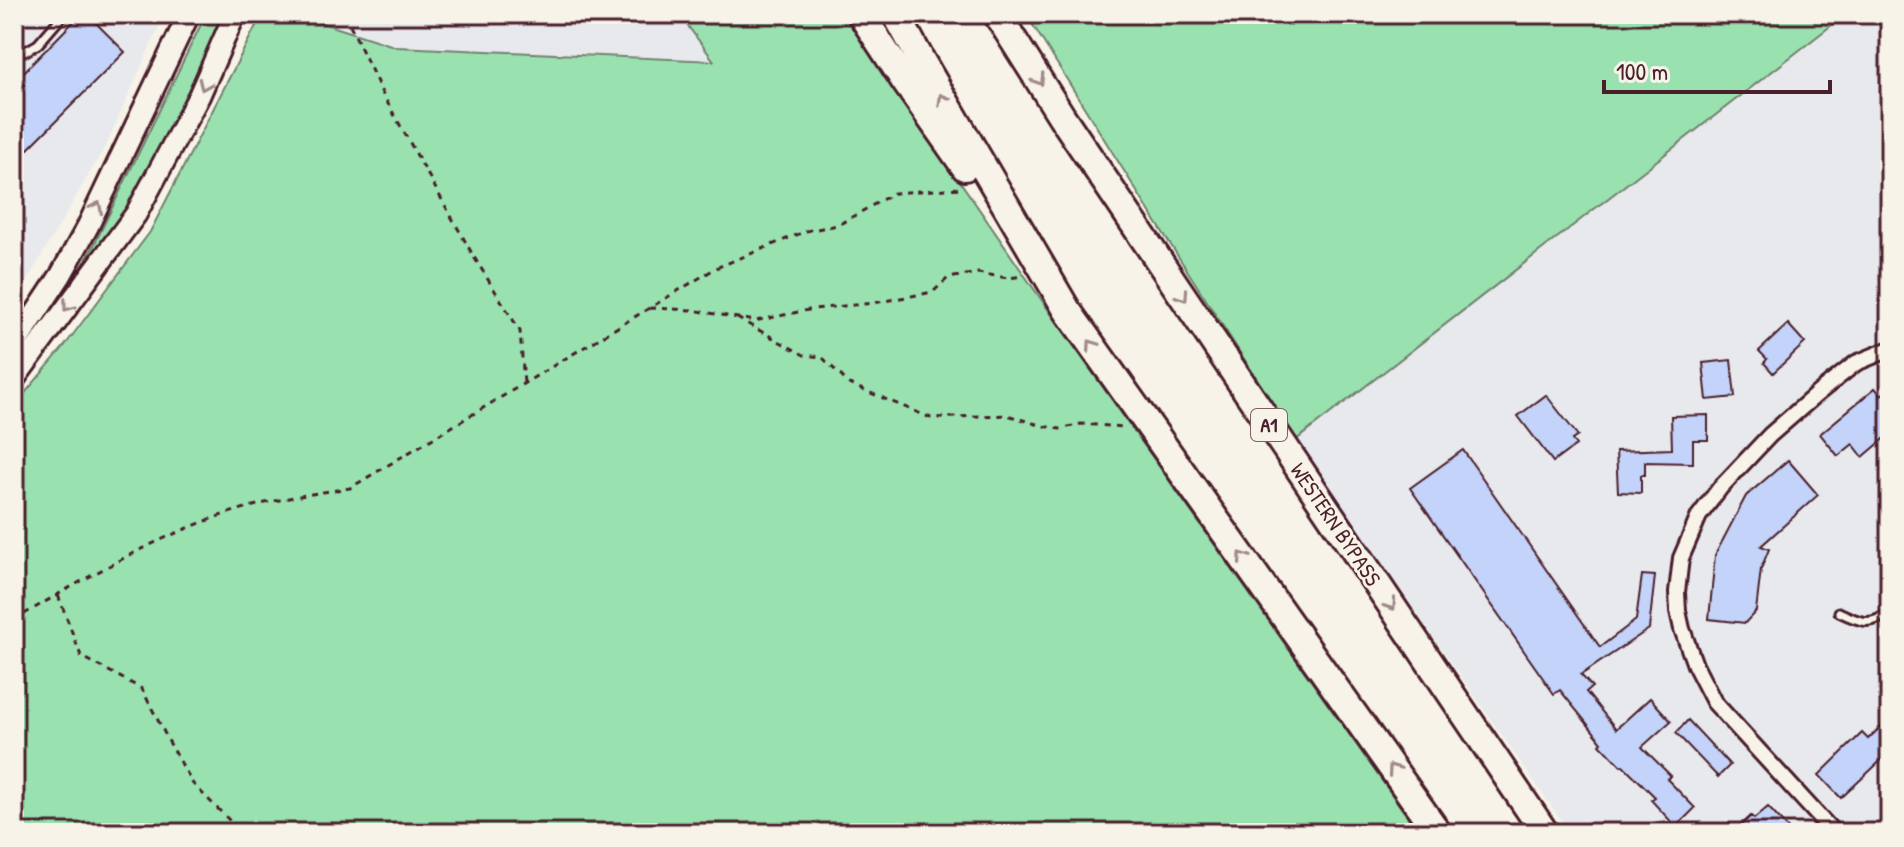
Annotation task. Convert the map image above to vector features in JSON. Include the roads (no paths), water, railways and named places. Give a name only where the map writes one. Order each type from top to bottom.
[{"type":"highway","points":[[861,14],[904,80],[1438,833]]},
{"type":"highway","points":[[896,14],[1067,310]]},
{"type":"highway","name":"WESTERN BYPASS","points":[[997,14],[1080,143],[1545,833]]},
{"type":"main road","points":[[14,346],[61,275],[88,226],[189,14]]},
{"type":"main road","points":[[14,379],[136,214],[199,96],[235,14]]},
{"type":"street","points":[[1834,833],[1714,702],[1703,684],[1682,629],[1677,592],[1681,558],[1699,516],[1720,488],[1770,435],[1817,394],[1856,363],[1890,349]]},
{"type":"lane","points":[[14,49],[26,51],[38,44],[64,14]]},
{"type":"lane","points":[[315,14],[325,14]]},
{"type":"lane","points":[[1839,612],[1865,622],[1881,619],[1890,612]]}]
